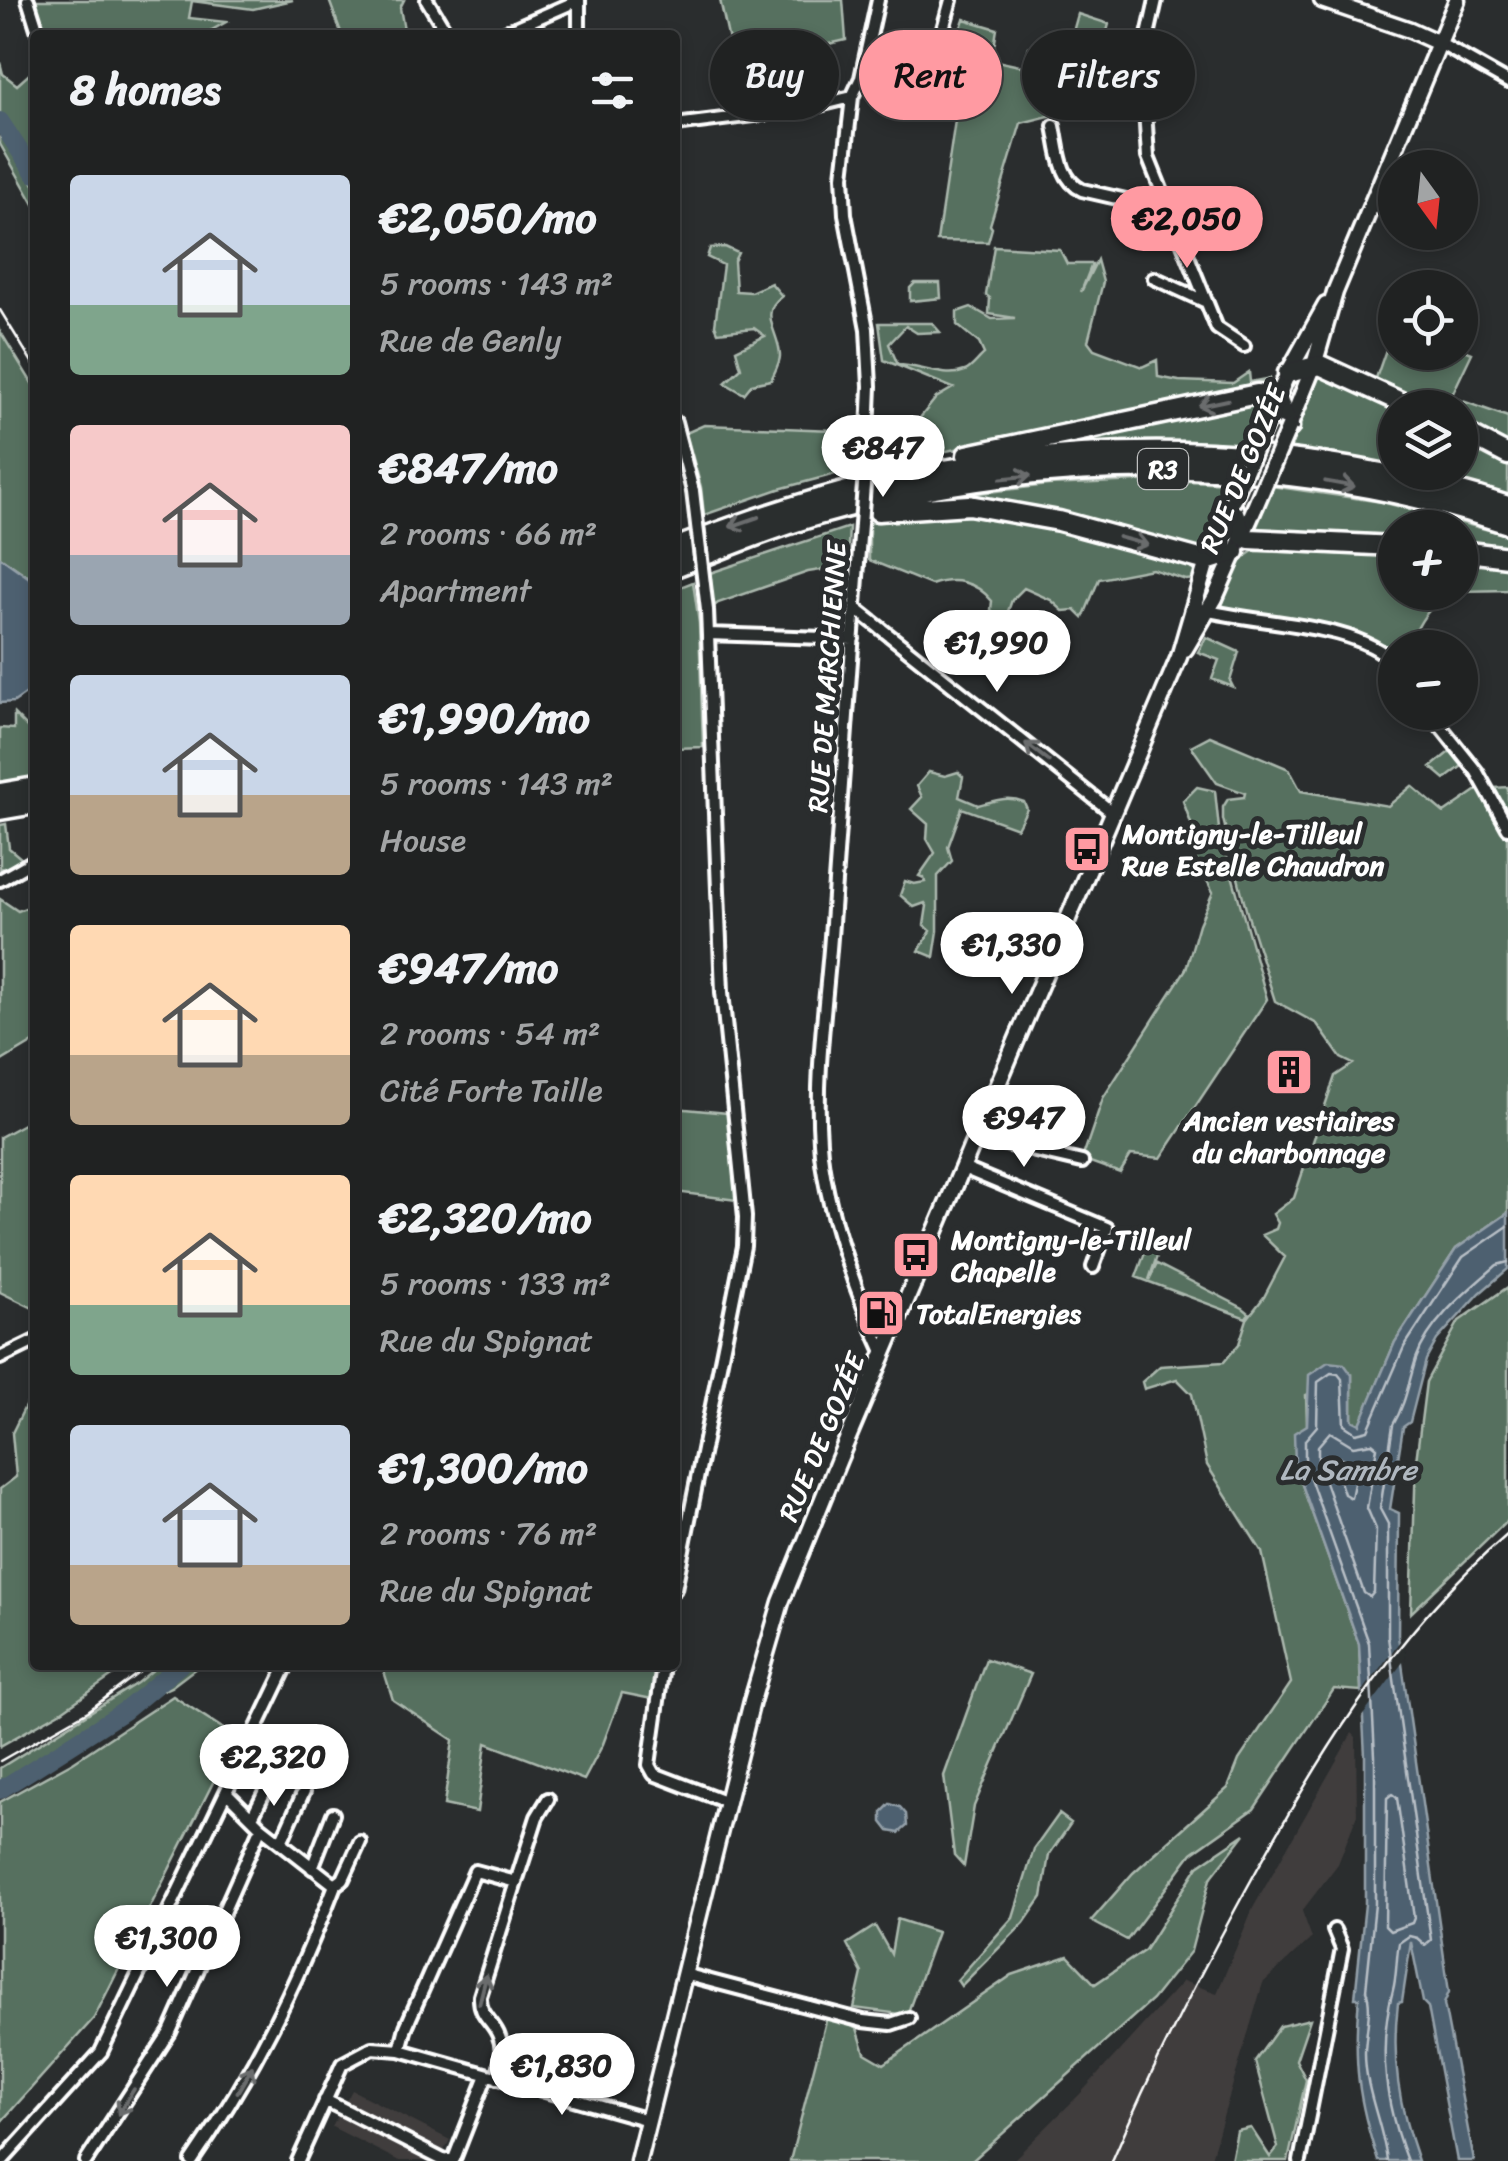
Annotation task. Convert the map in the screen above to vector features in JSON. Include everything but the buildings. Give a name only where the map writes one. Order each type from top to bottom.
[{"type":"highway","points":[[1288,373],[1314,365],[1378,393]]},
{"type":"highway","points":[[906,477],[930,463],[1257,394],[1276,396],[1290,426]]},
{"type":"highway","points":[[1478,439],[1508,455]]},
{"type":"highway","name":"R3","points":[[680,546],[814,499],[906,477],[1054,455],[1208,453],[1312,463],[1396,477],[1508,506]]},
{"type":"highway","name":"R3","points":[[680,566],[818,515],[906,494],[980,481],[1132,468],[1312,480],[1394,493],[1508,524]]},
{"type":"highway","points":[[1231,504],[1238,544]]},
{"type":"highway","points":[[818,515],[969,505],[1059,520],[1207,561],[1238,544],[1266,540],[1378,545]]},
{"type":"highway","points":[[1478,553],[1508,557]]},
{"type":"highway","points":[[0,793],[30,788]]},
{"type":"highway","points":[[0,810],[30,805]]},
{"type":"main road","points":[[1322,0],[1424,34],[1439,43]]},
{"type":"main road","name":"RUE DE GOZÉE","points":[[1200,609],[1207,561],[1276,396],[1334,292],[1458,0]]},
{"type":"main road","name":"RUE DE GOZÉE","points":[[638,2161],[712,1860],[782,1602],[1178,657],[1256,507],[1314,365],[1334,292]]},
{"type":"street","points":[[28,0],[37,30]]},
{"type":"street","points":[[427,0],[445,30]]},
{"type":"street","points":[[510,30],[579,0],[579,30]]},
{"type":"street","name":"RUE DE MARCHIENNE","points":[[878,0],[861,78],[852,97],[842,176],[867,329],[870,386],[825,1018],[820,1142],[843,1241],[867,1318],[884,1354]]},
{"type":"street","points":[[942,30],[950,0]]},
{"type":"street","points":[[1156,0],[1142,62],[1148,157],[1217,328],[1244,346]]},
{"type":"street","points":[[1439,43],[1508,82]]},
{"type":"street","points":[[680,124],[803,109],[852,97]]},
{"type":"street","points":[[1054,126],[1070,184],[1170,210]]},
{"type":"street","points":[[1154,278],[1204,301]]},
{"type":"street","points":[[680,441],[693,491],[706,610],[721,972],[746,1217],[744,1246],[680,1564]]},
{"type":"street","points":[[855,608],[1114,812]]},
{"type":"street","points":[[1200,609],[1332,634],[1364,642],[1378,651]]},
{"type":"street","points":[[708,634],[853,639]]},
{"type":"street","points":[[1443,730],[1477,772],[1508,828]]},
{"type":"street","points":[[0,880],[30,863]]},
{"type":"street","points":[[976,1138],[1082,1162]]},
{"type":"street","points":[[963,1168],[1107,1228],[1093,1267]]},
{"type":"street","points":[[0,1358],[30,1343]]},
{"type":"street","points":[[2,2161],[101,2052],[285,1670]]},
{"type":"street","points":[[662,1670],[648,1765],[654,1774],[727,1802]]},
{"type":"street","points":[[252,1817],[277,1767]]},
{"type":"street","points":[[281,1842],[304,1792]]},
{"type":"street","points":[[228,1793],[261,1827],[335,1886]]},
{"type":"street","points":[[325,2100],[446,2160],[454,2158],[502,2047],[498,2034],[479,2007],[480,1996],[538,1816],[548,1799]]},
{"type":"street","points":[[312,1868],[333,1814]]},
{"type":"street","points":[[86,2161],[170,2032],[261,1827]]},
{"type":"street","points":[[192,2161],[269,2037],[302,1972],[335,1886],[343,1880],[360,1842]]},
{"type":"street","points":[[400,2050],[406,2027],[475,1871],[516,1882]]},
{"type":"street","points":[[1300,2161],[1342,1949],[1334,1930]]},
{"type":"street","points":[[684,1974],[863,2021],[891,2024],[908,2018]]},
{"type":"street","points":[[298,2161],[342,2064],[372,2048],[400,2050],[648,2120]]},
{"type":"shaded area","points":[[1352,1733],[1356,1737],[1357,1815],[1338,1864],[1302,1911],[1312,1938],[1263,1983],[1210,2161],[1012,2161],[1079,2095],[1183,1981],[1217,1993],[1253,1908]]},
{"type":"shaded area","points":[[352,2090],[450,2140],[442,2154],[446,2161],[399,2161],[332,2127]]},
{"type":"green space","points":[[34,0],[293,0],[253,9],[192,1],[189,18],[226,22],[212,30],[46,30]]},
{"type":"green space","points":[[329,0],[404,0],[400,8],[404,30],[340,30]]},
{"type":"green space","points":[[720,0],[843,0],[846,40],[839,42],[839,30],[727,30]]},
{"type":"green space","points":[[1078,14],[1109,24],[1107,30],[1074,30]]},
{"type":"green space","points":[[964,19],[997,29],[997,30],[960,30]]},
{"type":"green space","points":[[0,62],[3,74],[17,85],[30,73],[30,154],[0,113]]},
{"type":"green space","points":[[1002,62],[1022,67],[1022,120],[1033,120],[1021,123],[988,242],[937,241],[955,120],[1002,120]]},
{"type":"green space","points":[[0,129],[30,178],[30,197],[0,144]]},
{"type":"green space","points":[[994,246],[1060,250],[1067,264],[1092,264],[1081,292],[1097,260],[1103,282],[1088,341],[1094,349],[1142,367],[1157,360],[1158,377],[1179,381],[1233,383],[1249,372],[1250,382],[1271,378],[1207,397],[874,466],[876,428],[915,424],[936,398],[953,388],[884,360],[879,323],[932,323],[940,332],[917,333],[906,326],[889,344],[898,365],[949,373],[967,370],[984,354],[979,343],[957,325],[957,312],[971,307],[992,319],[1015,318],[989,314],[990,298],[986,295]]},
{"type":"green space","points":[[725,247],[738,253],[734,261],[736,291],[751,292],[771,283],[782,296],[770,317],[779,348],[778,365],[771,380],[752,384],[744,394],[725,383],[741,368],[736,350],[765,336],[754,328],[718,332],[715,325],[723,265],[707,257],[710,248]]},
{"type":"green space","points":[[915,283],[940,283],[941,298],[910,301],[910,288]]},
{"type":"green space","points":[[0,331],[30,380],[30,578],[0,557]]},
{"type":"green space","points":[[1379,370],[1464,370],[1454,390],[1394,390],[1375,381]]},
{"type":"green space","points":[[1318,376],[1378,401],[1378,464],[1287,450]]},
{"type":"green space","points":[[1248,404],[1263,409],[1248,447],[1146,442],[1043,448],[1045,445]]},
{"type":"green space","points":[[1478,406],[1508,417],[1508,448],[1478,432]]},
{"type":"green space","points":[[704,425],[858,431],[854,469],[704,515],[701,487],[686,433]]},
{"type":"green space","points":[[1478,447],[1508,463],[1508,496],[1478,488]]},
{"type":"green space","points":[[1163,480],[1231,483],[1203,553],[928,499],[1048,485]]},
{"type":"green space","points":[[1271,486],[1413,510],[1378,510],[1378,541],[1251,533]]},
{"type":"green space","points":[[960,514],[1104,540],[1188,566],[1196,579],[1186,580],[1152,569],[1099,579],[1083,618],[1075,610],[1063,611],[1051,600],[1024,588],[1012,600],[1007,614],[996,615],[991,610],[992,601],[972,585],[948,581],[931,585],[869,560],[869,523]]},
{"type":"green space","points":[[849,527],[847,566],[808,572],[713,607],[710,573]]},
{"type":"green space","points":[[1478,527],[1508,535],[1508,553],[1478,549]]},
{"type":"green space","points":[[1253,551],[1378,555],[1378,610],[1429,610],[1416,630],[1378,630],[1378,645],[1362,635],[1223,609],[1224,593],[1241,561]]},
{"type":"green space","points":[[1478,562],[1508,566],[1508,590],[1478,591]]},
{"type":"green space","points":[[693,582],[699,623],[703,747],[680,748],[680,587]]},
{"type":"green space","points":[[1206,637],[1239,652],[1230,681],[1233,687],[1212,679],[1219,660],[1198,652]]},
{"type":"green space","points":[[14,714],[30,729],[30,778],[0,783],[0,728],[14,729]]},
{"type":"green space","points":[[1210,736],[1289,769],[1301,791],[1388,806],[1412,786],[1444,813],[1479,789],[1508,787],[1508,1213],[1456,1249],[1395,1342],[1360,1425],[1352,1420],[1352,1375],[1306,1395],[1307,1425],[1295,1465],[1359,1644],[1361,1691],[1334,1689],[1254,1809],[1192,1853],[1127,1940],[1091,1921],[1133,1873],[1228,1788],[1239,1760],[1291,1683],[1262,1552],[1207,1465],[1192,1394],[1177,1379],[1144,1389],[1142,1382],[1160,1366],[1224,1362],[1239,1344],[1247,1319],[1285,1257],[1262,1235],[1276,1229],[1278,1223],[1273,1214],[1294,1198],[1335,1076],[1353,1064],[1341,1058],[1317,1024],[1275,1001],[1223,819],[1228,799],[1244,797],[1245,793],[1217,783],[1191,746]]},
{"type":"green space","points":[[1453,749],[1466,763],[1445,779],[1431,767]]},
{"type":"green space","points":[[929,772],[945,776],[958,772],[963,777],[959,797],[978,805],[1012,799],[1024,802],[1027,809],[1017,828],[962,808],[948,847],[952,861],[938,876],[934,957],[919,951],[931,931],[924,925],[927,906],[925,903],[914,907],[900,895],[905,881],[925,882],[919,876],[935,853],[927,839],[928,824],[911,809],[922,797],[917,786]]},
{"type":"green space","points":[[1197,787],[1215,791],[1219,829],[1267,999],[1161,1158],[1131,1155],[1120,1173],[1082,1159],[1103,1098],[1186,969],[1213,892],[1192,852],[1197,840],[1183,801]]},
{"type":"green space","points":[[6,824],[9,848],[22,859],[0,869],[0,825]]},
{"type":"green space","points":[[0,899],[18,911],[30,906],[30,1044],[0,1062]]},
{"type":"green space","points":[[680,1108],[727,1113],[737,1200],[680,1193]]},
{"type":"green space","points":[[30,1121],[30,1307],[0,1292],[0,1137]]},
{"type":"green space","points":[[1147,1247],[1158,1253],[1149,1280],[1157,1264],[1243,1308],[1249,1313],[1246,1318],[1136,1277]]},
{"type":"green space","points":[[1508,1287],[1508,1520],[1411,1613],[1416,1461],[1426,1382],[1459,1321]]},
{"type":"green space","points":[[30,1396],[30,1670],[121,1670],[62,1711],[0,1746],[0,1489],[16,1477],[12,1433]]},
{"type":"green space","points":[[986,1659],[1031,1674],[974,1806],[964,1866],[954,1855],[944,1776]]},
{"type":"green space","points":[[153,1670],[193,1670],[171,1687],[114,1711],[0,1783],[0,1768]]},
{"type":"green space","points":[[384,1670],[656,1670],[652,1699],[622,1693],[603,1744],[584,1780],[486,1743],[477,1812],[444,1805],[453,1740],[393,1700]]},
{"type":"green space","points":[[173,1696],[236,1737],[94,2018],[0,2123],[0,1802],[73,1762]]},
{"type":"green space","points":[[1059,1814],[1071,1823],[1049,1855],[1042,1897],[1024,1923],[961,1986],[957,1980],[1013,1917],[1034,1849]]},
{"type":"green space","points":[[1245,1834],[1210,1879],[1191,1951],[1152,2000],[972,2161],[790,2161],[827,2017],[857,2028],[865,2053],[884,2064],[1012,1975],[1068,1956],[1095,1984],[1145,1950],[1198,1866]]},
{"type":"green space","points":[[897,1919],[937,1932],[907,2015],[854,2008],[862,1973],[847,1944],[875,1926],[891,1954]]},
{"type":"green space","points":[[1310,2019],[1296,2060],[1306,2080],[1288,2161],[1231,2161],[1237,2131],[1251,2128],[1270,2157],[1278,2147],[1255,2061],[1280,2026]]},
{"type":"water","points":[[0,557],[30,578],[30,694],[14,702],[0,703]]},
{"type":"water","name":"La Sambre","points":[[1508,1213],[1508,1269],[1437,1340],[1426,1360],[1410,1422],[1403,1427],[1390,1509],[1399,1513],[1398,1636],[1449,1992],[1444,2004],[1474,2161],[1457,2161],[1428,2007],[1423,2002],[1411,1942],[1402,2002],[1398,2003],[1395,2044],[1401,2102],[1418,2161],[1378,2161],[1366,2119],[1357,2062],[1359,1998],[1355,1998],[1365,1904],[1365,1756],[1359,1644],[1295,1465],[1294,1433],[1307,1425],[1309,1375],[1328,1362],[1344,1364],[1352,1375],[1352,1420],[1360,1424],[1395,1342],[1456,1249]]},
{"type":"water","points":[[890,1804],[906,1814],[907,1826],[899,1833],[889,1831],[882,1822],[882,1812]]},
{"type":"pier","points":[[1403,1637],[1406,1658],[1358,1722],[1357,1699]]},
{"type":"waterway","points":[[0,121],[30,166]]},
{"type":"waterway","points":[[0,1790],[127,1709],[174,1670]]},
{"type":"railway","points":[[0,310],[30,359]]},
{"type":"railway","points":[[1112,2161],[1203,1970],[1323,1757],[1389,1661],[1426,1616],[1508,1534]]},
{"type":"railway","points":[[0,1761],[88,1711],[142,1670]]},
{"type":"place","name":"Montigny-le-Tilleul Rue Estelle Chaudron","points":[[1087,849]]},
{"type":"place","name":"Ancien vestiaires du charbonnage","points":[[1289,1072]]},
{"type":"place","name":"Montigny-le-Tilleul Chapelle","points":[[916,1255]]},
{"type":"place","name":"TotalEnergies","points":[[881,1313]]}]
